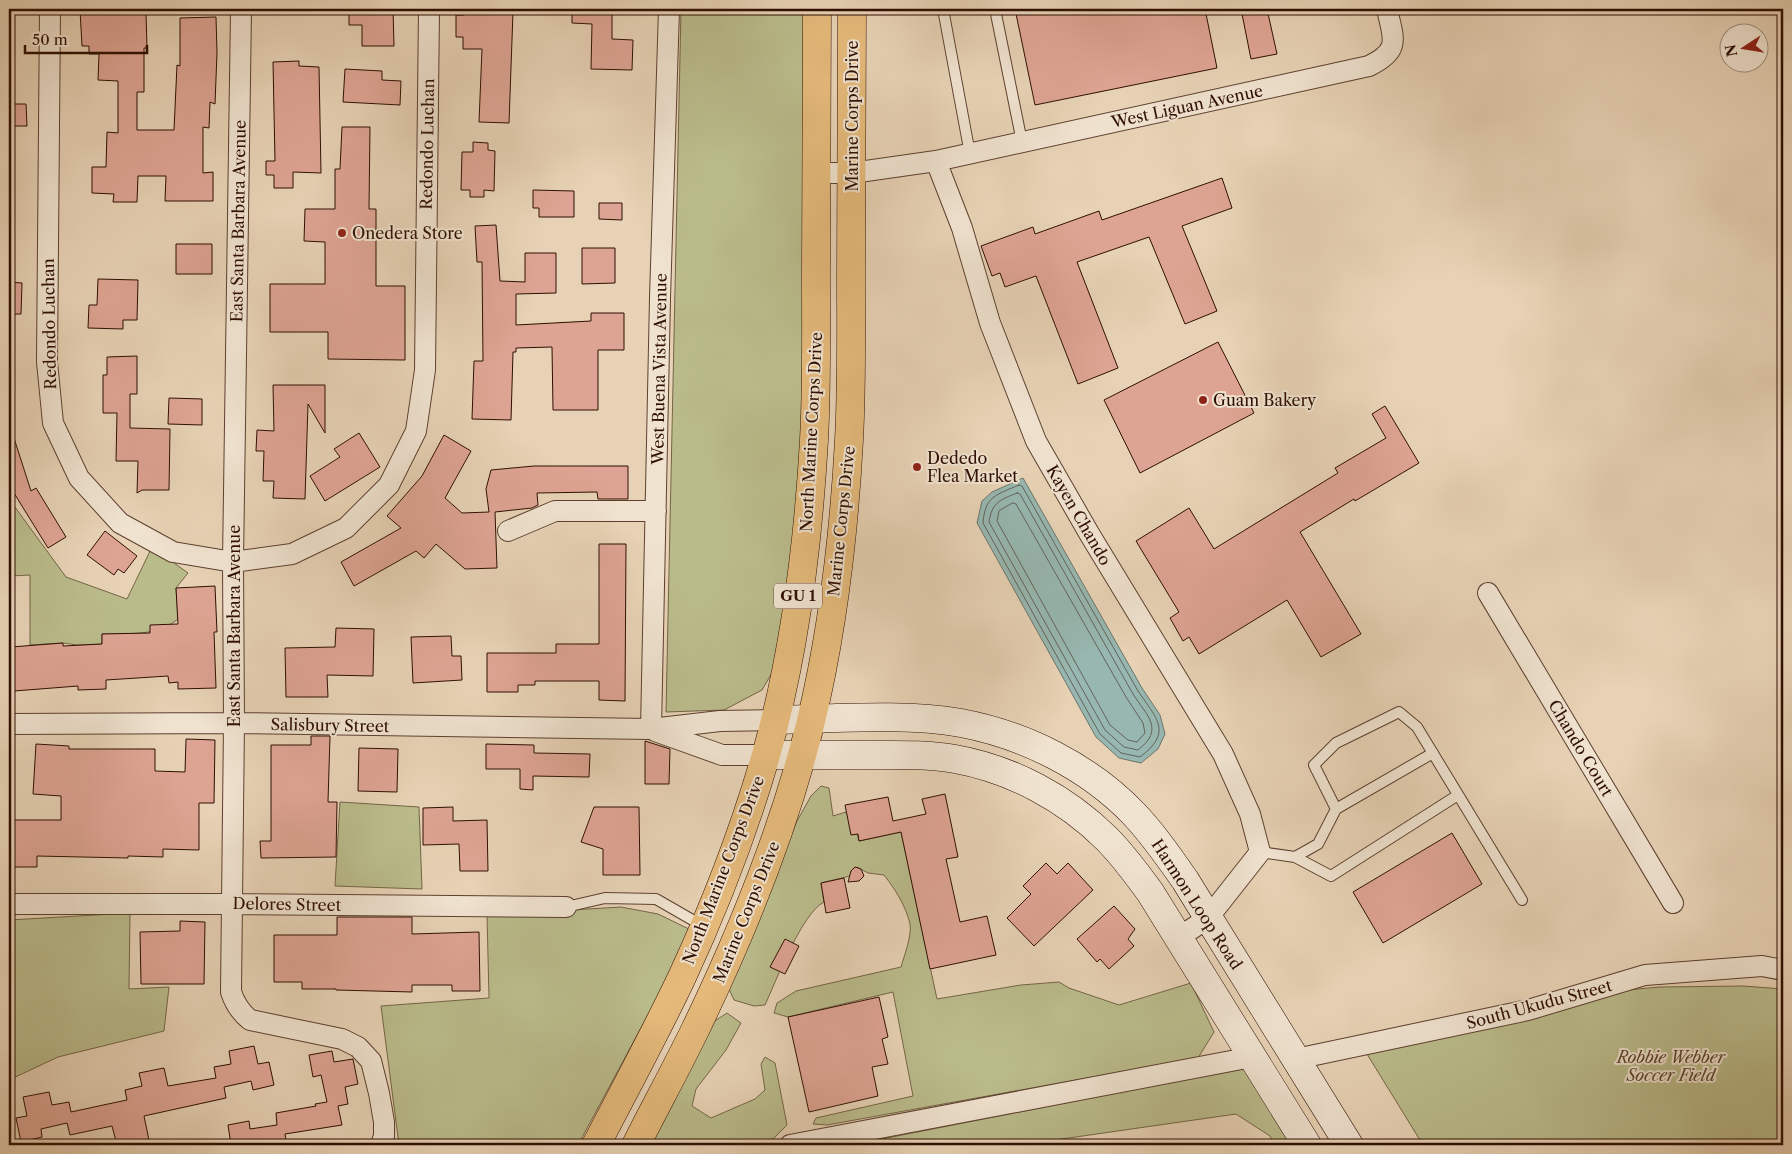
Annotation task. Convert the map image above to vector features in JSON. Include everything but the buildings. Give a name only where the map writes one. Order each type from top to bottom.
[{"type":"main road","name":"North Marine Corps Drive","points":[[596,1145],[663,1017],[704,927],[740,834],[766,755],[775,720],[796,615],[811,488],[816,388],[817,9]]},
{"type":"main road","name":"Marine Corps Drive","points":[[636,1145],[694,1033],[735,942],[773,846],[811,720],[834,594],[846,482],[851,388],[852,9]]},
{"type":"main road","name":"Harmon Loop Road","points":[[775,720],[908,719],[960,723],[999,732],[1034,746],[1071,765],[1104,787],[1133,813],[1158,841],[1185,880],[1349,1145]]},
{"type":"main road","name":"Harmon Loop Road","points":[[766,755],[915,755],[954,759],[988,767],[1020,779],[1053,796],[1074,811],[1107,839],[1150,892],[1306,1145]]},
{"type":"street","name":"Redondo Luchan","points":[[50,9],[47,362],[54,423],[79,478],[120,523],[173,552],[233,562],[292,554],[346,528],[389,485],[416,430],[425,370],[429,9]]},
{"type":"street","name":"East Santa Barbara Avenue","points":[[241,9],[233,562],[234,904],[232,992],[234,1003],[241,1013],[250,1020],[342,1039],[358,1047],[371,1061],[379,1093],[384,1122],[384,1136],[381,1145]]},
{"type":"street","name":"West Buena Vista Avenue","points":[[651,729],[660,288],[669,9]]},
{"type":"street","name":"West Liguan Avenue","points":[[936,161],[1369,66],[1389,52],[1394,42],[1387,9]]},
{"type":"street","points":[[817,173],[852,173],[936,161]]},
{"type":"street","name":"Kayen Chando","points":[[936,161],[962,228],[990,323],[1036,441],[1223,754],[1250,814],[1260,852]]},
{"type":"street","points":[[508,531],[555,511],[656,511]]},
{"type":"street","name":"Chando Court","points":[[1488,593],[1673,903]]},
{"type":"street","name":"Salisbury Street","points":[[9,724],[234,723],[651,729],[720,721],[775,720]]},
{"type":"street","name":"Salisbury Street","points":[[651,729],[722,756],[766,755]]},
{"type":"street","points":[[1178,938],[1208,918],[1260,852]]},
{"type":"street","name":"Delores Street","points":[[9,904],[566,907]]},
{"type":"street","name":"South Ukudu Street","points":[[1296,1059],[1528,1010],[1645,975],[1762,966],[1783,970]]},
{"type":"street","points":[[790,1145],[1252,1057]]},
{"type":"lane","points":[[943,9],[970,154]]},
{"type":"lane","points":[[995,9],[1022,142]]},
{"type":"lane","points":[[1336,809],[1314,765],[1336,743],[1399,712],[1417,727],[1522,900]]},
{"type":"lane","points":[[1295,857],[1318,844],[1336,809],[1433,753]]},
{"type":"lane","points":[[1260,852],[1295,857],[1331,876],[1458,795]]},
{"type":"lane","points":[[566,907],[605,898],[656,899],[704,927]]},
{"type":"green space","points":[[681,9],[805,9],[805,427],[784,652],[762,690],[724,710],[666,712]]},
{"type":"green space","points":[[9,499],[66,577],[127,599],[152,547],[188,573],[176,588],[178,619],[161,629],[142,633],[102,634],[102,644],[77,645],[63,643],[30,645],[30,575],[9,576]]},
{"type":"green space","points":[[821,786],[829,788],[833,816],[846,812],[859,841],[901,832],[937,999],[1021,985],[1059,982],[1069,988],[1119,1005],[1191,983],[1214,1032],[1198,1058],[827,1125],[813,1124],[816,1118],[913,1096],[893,992],[788,1017],[774,1013],[777,1003],[796,991],[901,967],[909,940],[910,924],[900,898],[884,875],[868,873],[857,867],[851,871],[850,876],[821,883],[824,902],[807,919],[765,1005],[754,1006],[734,1000],[729,989],[797,821],[811,796]]},
{"type":"green space","points":[[340,802],[419,807],[422,889],[335,886]]},
{"type":"green space","points":[[621,907],[658,914],[693,931],[578,1145],[399,1145],[381,1006],[489,998],[487,915]]},
{"type":"green space","points":[[130,913],[129,989],[169,987],[164,1031],[58,1057],[9,1080],[9,920]]},
{"type":"green space","name":"Robbie Webber Soccer Field","points":[[1743,986],[1783,989],[1783,1145],[1423,1145],[1359,1041],[1572,995],[1660,987]]},
{"type":"green space","points":[[727,1013],[741,1023],[726,1050],[696,1089],[692,1106],[711,1118],[755,1099],[765,1090],[761,1064],[765,1057],[775,1063],[787,1125],[773,1139],[739,1145],[651,1145],[707,1026]]},
{"type":"green space","points":[[1249,1067],[1295,1145],[1275,1145],[1270,1136],[1236,1114],[1020,1145],[851,1145]]},
{"type":"water","points":[[1023,478],[1142,688],[1160,715],[1165,734],[1158,749],[1141,763],[1119,758],[1096,737],[977,523],[982,501],[992,492]]},
{"type":"place","name":"Onedera Store","points":[[342,233]]},
{"type":"place","name":"Guam Bakery","points":[[1203,400]]},
{"type":"place","name":"Dededo Flea Market","points":[[917,467]]}]
